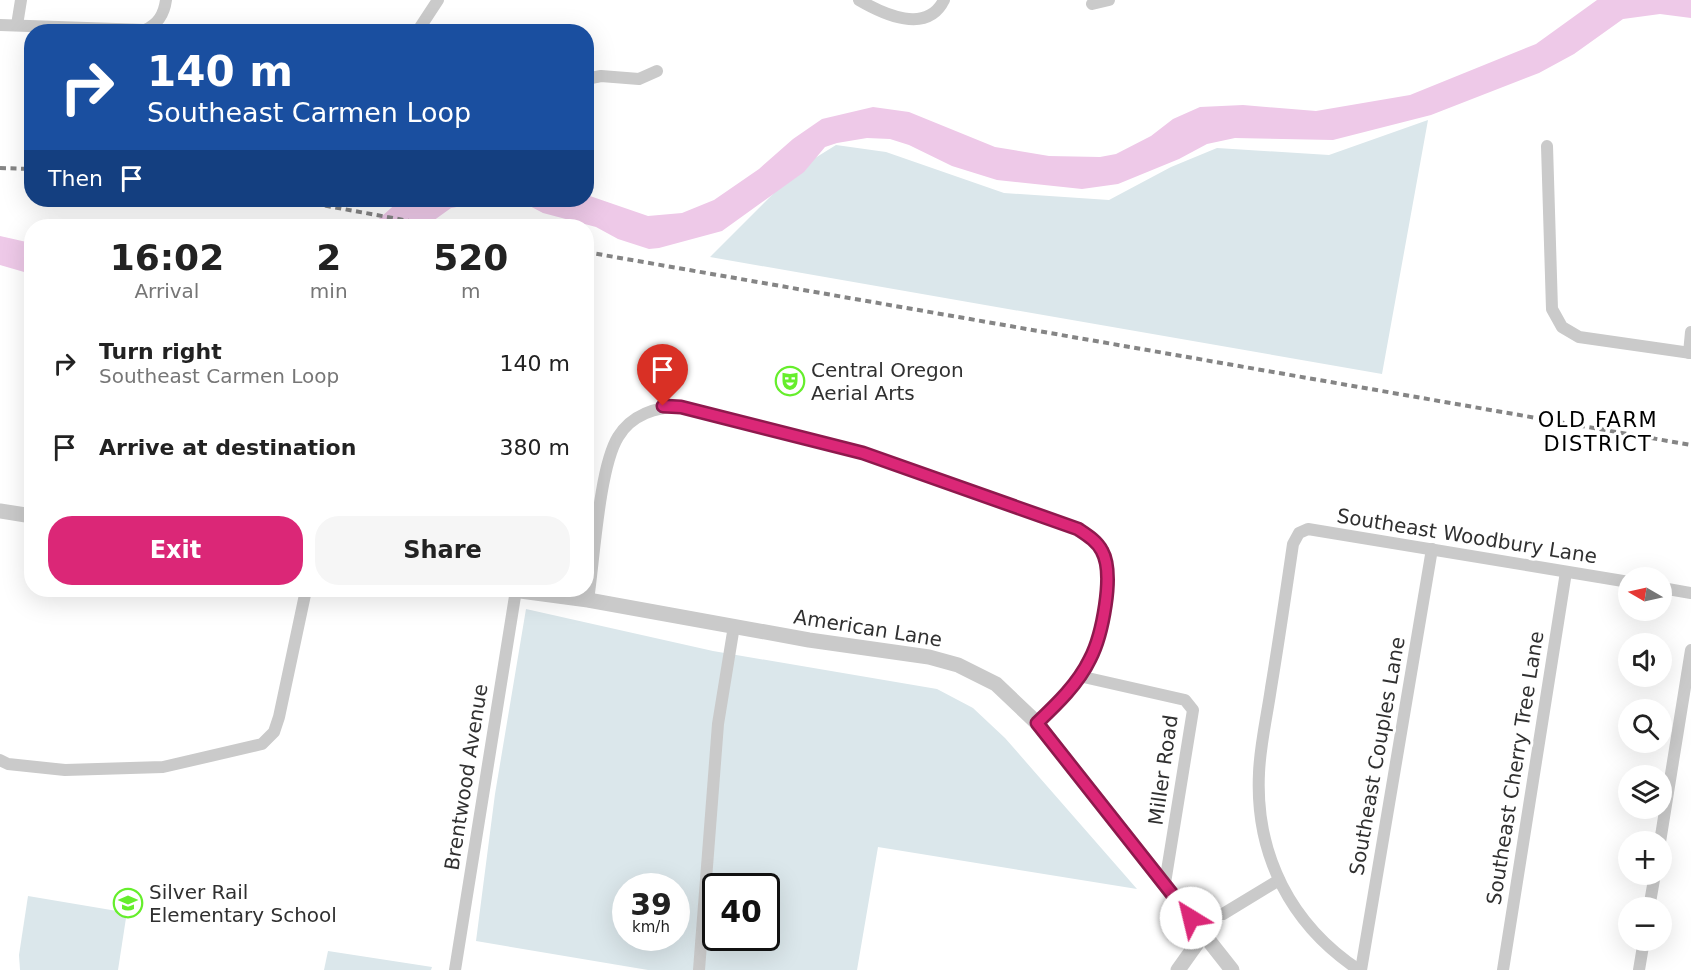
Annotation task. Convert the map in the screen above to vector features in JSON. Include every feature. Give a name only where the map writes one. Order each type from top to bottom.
[{"type":"street","points":[[17,25],[21,0]]},
{"type":"street","points":[[156,24],[164,10],[166,0]]},
{"type":"street","points":[[422,24],[438,0]]},
{"type":"street","points":[[859,0],[889,15],[920,19],[932,15],[944,0]]},
{"type":"street","points":[[1092,4],[1109,0]]},
{"type":"street","points":[[0,25],[24,25]]},
{"type":"street","points":[[594,77],[639,79],[657,71]]},
{"type":"street","points":[[1547,146],[1552,309],[1562,327],[1579,337],[1690,353],[1691,332]]},
{"type":"street","points":[[594,559],[608,463],[618,436],[639,416],[663,406],[681,407],[863,453],[1078,529],[1090,537],[1102,550],[1108,566],[1105,608],[1091,658],[1062,698],[1037,723]]},
{"type":"street","points":[[0,511],[24,515]]},
{"type":"street","name":"Southeast Woodbury Lane","points":[[1279,880],[1261,826],[1259,772],[1293,544],[1299,533],[1308,529],[1618,580]]},
{"type":"street","name":"Southeast Couples Lane","points":[[1360,970],[1432,549]]},
{"type":"street","name":"Southeast Cherry Tree Lane","points":[[1503,970],[1566,572]]},
{"type":"street","points":[[1672,590],[1691,593]]},
{"type":"street","points":[[0,760],[8,764],[65,770],[163,766],[262,744],[274,732],[279,717],[305,597]]},
{"type":"street","name":"Brentwood Avenue","points":[[455,970],[514,597]]},
{"type":"street","name":"American Lane","points":[[566,597],[734,626],[906,652],[958,665],[996,684],[1037,723],[1232,970]]},
{"type":"street","points":[[699,970],[718,724],[734,626]]},
{"type":"street","points":[[1662,831],[1688,685],[1691,650]]},
{"type":"street","name":"Miller Road","points":[[1079,676],[1185,700],[1193,710],[1165,883]]},
{"type":"street","points":[[1223,914],[1279,880],[1301,918],[1332,952],[1360,970]]},
{"type":"street","points":[[1178,970],[1192,947],[1203,935]]},
{"type":"street","points":[[1639,970],[1642,951]]},
{"type":"shaded area","points":[[1597,0],[1691,0],[1691,18],[1660,14],[1623,19],[1574,54],[1539,73],[1431,115],[1333,140],[1235,138],[1207,144],[1179,159],[1118,184],[1082,189],[997,180],[952,166],[909,145],[890,139],[867,138],[825,147],[804,172],[722,231],[659,248],[649,249],[618,239],[594,226],[594,219],[566,219],[543,213],[532,207],[594,207],[594,197],[648,216],[682,213],[714,200],[759,169],[793,139],[822,119],[873,107],[909,112],[995,147],[1049,156],[1100,157],[1116,154],[1151,136],[1173,119],[1200,107],[1243,105],[1316,111],[1410,95],[1536,44]]},
{"type":"shaded area","points":[[1428,120],[1382,374],[710,257],[799,168],[836,145],[886,152],[1004,193],[1109,200],[1171,167],[1217,148],[1329,155]]},
{"type":"shaded area","points":[[392,207],[457,207],[451,208],[436,219],[379,219]]},
{"type":"shaded area","points":[[0,236],[24,241],[24,272],[0,265]]},
{"type":"shaded area","points":[[526,609],[713,651],[937,689],[973,708],[1005,738],[1137,889],[878,847],[857,970],[648,970],[476,941],[495,794]]},
{"type":"shaded area","points":[[28,896],[123,912],[126,918],[118,970],[20,970],[19,955]]},
{"type":"shaded area","points":[[328,951],[432,967],[431,970],[324,970]]},
{"type":"railway","points":[[0,168],[24,169]]},
{"type":"railway","points":[[332,207],[398,219]]},
{"type":"railway","points":[[594,253],[1691,445]]},
{"type":"place","name":"Central Oregon Aerial Arts","points":[[790,381]]},
{"type":"place","name":"Silver Rail Elementary School","points":[[128,903]]},
{"type":"district","name":"OLD FARM DISTRICT","points":[[1598,432]]},
{"type":"route","points":[[663,406],[681,407],[863,453],[1078,529],[1090,537],[1102,550],[1108,566],[1105,608],[1091,658],[1062,698],[1037,723],[1191,918]]}]
